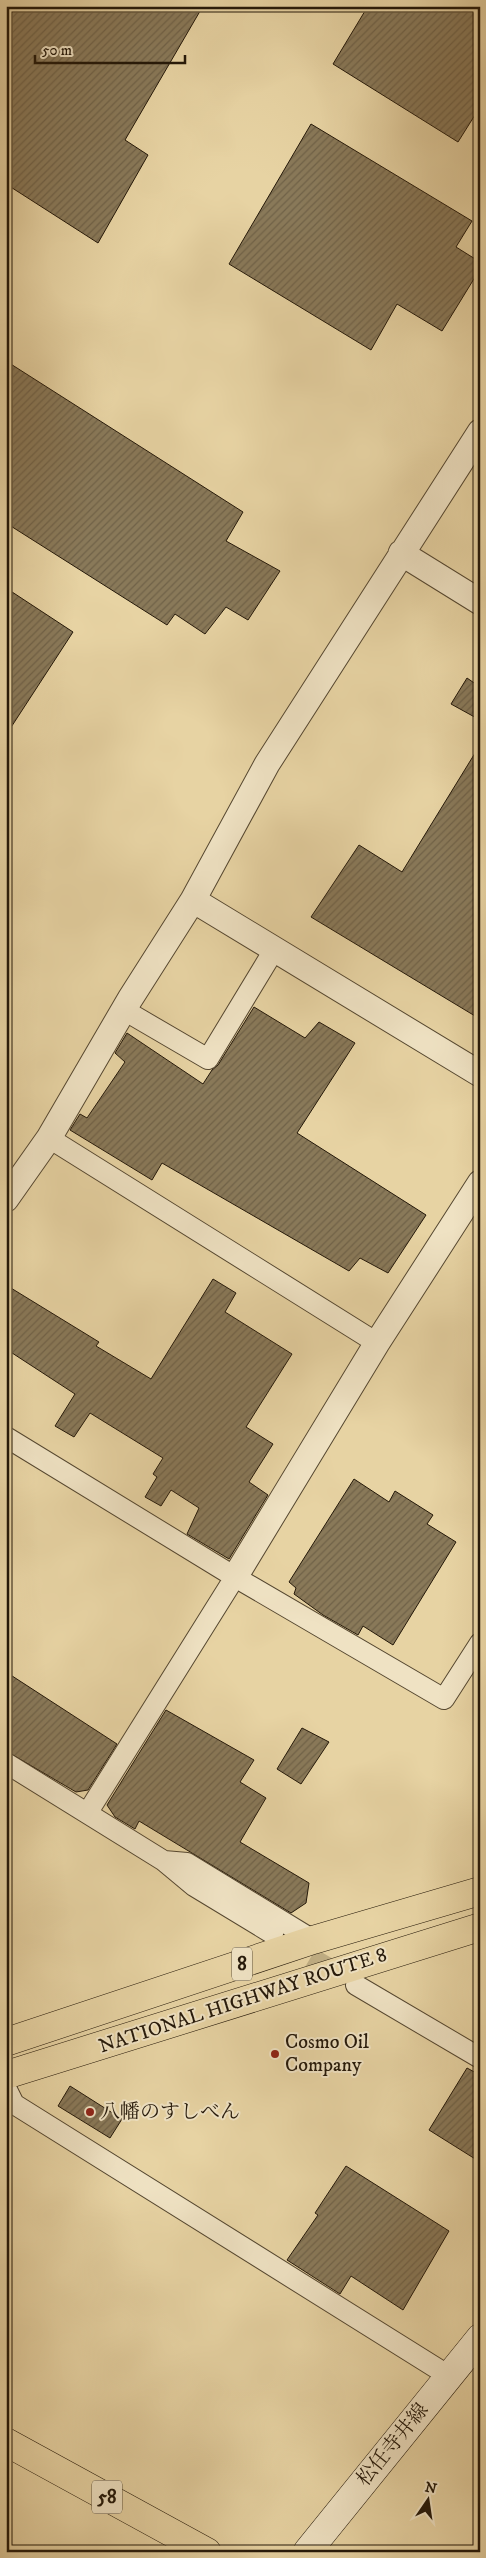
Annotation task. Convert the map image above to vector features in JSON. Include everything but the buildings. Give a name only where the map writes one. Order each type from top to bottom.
[{"type":"main road","name":"NATIONAL HIGHWAY ROUTE 8","points":[[6,2042],[313,1940],[480,1891]]},
{"type":"main road","name":"NATIONAL HIGHWAY ROUTE 8","points":[[6,2075],[480,1927]]},
{"type":"main road","name":"松任寺井線","points":[[307,2552],[480,2338]]},
{"type":"main road","name":"58","points":[[6,2442],[207,2552]]},
{"type":"street","points":[[6,1199],[49,1138],[124,1010],[193,900],[267,764],[480,432]]},
{"type":"street","points":[[402,553],[480,602]]},
{"type":"street","points":[[193,900],[480,1074]]},
{"type":"street","points":[[124,1010],[208,1059],[274,950]]},
{"type":"street","points":[[49,1138],[378,1343]]},
{"type":"street","points":[[88,1812],[378,1343],[480,1183]]},
{"type":"street","points":[[6,1437],[235,1577],[444,1699],[478,1649]]},
{"type":"street","points":[[6,1763],[88,1812],[164,1861],[194,1886],[273,1934]]},
{"type":"street","points":[[164,1861],[187,1862],[313,1940]]},
{"type":"street","points":[[356,1985],[480,2058]]},
{"type":"street","points":[[6,2088],[14,2104],[449,2376]]},
{"type":"tunnel","points":[[285,1942],[342,1976]]},
{"type":"place","name":"Cosmo Oil Company","points":[[275,2054]]},
{"type":"place","name":"八幡のすしべん","points":[[90,2112]]}]
